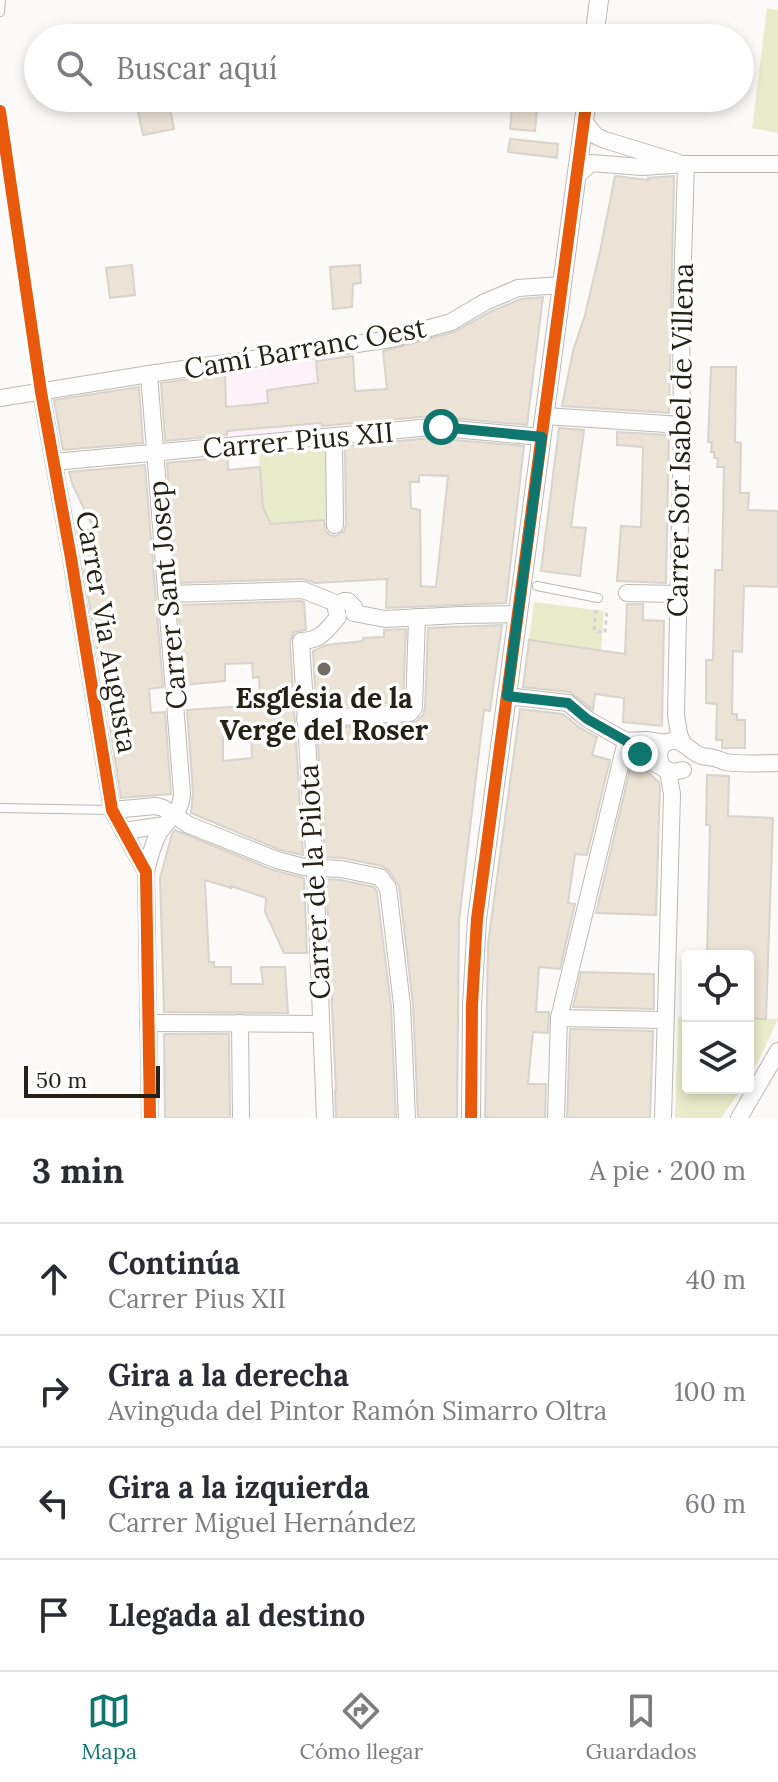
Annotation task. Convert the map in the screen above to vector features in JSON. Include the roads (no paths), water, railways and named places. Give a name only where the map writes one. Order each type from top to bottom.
[{"type":"street","points":[[596,24],[599,0]]},
{"type":"street","points":[[471,1118],[474,938],[518,614],[530,585],[542,437],[585,112]]},
{"type":"street","points":[[584,121],[596,136],[605,140],[686,164]]},
{"type":"street","points":[[578,175],[591,163],[642,167],[778,164]]},
{"type":"street","name":"Carrer Sor Isabel de Villena","points":[[676,745],[679,734],[676,715],[677,594],[686,164]]},
{"type":"street","name":"Camí Barranc Oest","points":[[0,398],[391,339],[451,322],[485,302],[518,288],[562,285]]},
{"type":"street","name":"Carrer Sant Josep","points":[[146,872],[154,844],[182,802],[149,374]]},
{"type":"street","name":"Carrer Via Augusta","points":[[41,392],[112,810],[146,872]]},
{"type":"street","points":[[545,416],[682,425]]},
{"type":"street","name":"Carrer Pius XII","points":[[54,462],[431,427],[542,437]]},
{"type":"street","points":[[334,438],[335,525]]},
{"type":"street","points":[[167,594],[303,590],[344,611],[385,619],[518,614]]},
{"type":"street","points":[[627,593],[677,594]]},
{"type":"street","name":"Carrer de la Pilota","points":[[325,1118],[315,868],[301,641],[322,637],[344,611]]},
{"type":"street","points":[[305,719],[413,711],[417,617]]},
{"type":"street","points":[[507,696],[568,703],[587,719],[626,741],[640,754],[675,769],[693,765],[714,766],[724,762],[778,763]]},
{"type":"street","points":[[626,741],[646,740],[676,745],[724,762]]},
{"type":"street","points":[[556,1118],[559,1018],[626,741]]},
{"type":"street","points":[[675,769],[690,757],[676,745]]},
{"type":"street","points":[[675,769],[658,760],[658,755],[660,750],[676,745]]},
{"type":"street","points":[[663,1118],[675,769]]},
{"type":"street","points":[[112,810],[156,806],[170,820],[277,860],[304,867],[341,869],[380,877],[388,888],[402,1005],[407,1118]]},
{"type":"street","points":[[123,831],[157,828],[170,820]]},
{"type":"street","points":[[146,872],[150,1118]]},
{"type":"street","points":[[559,1018],[664,1020]]},
{"type":"street","points":[[148,1023],[321,1024]]},
{"type":"street","points":[[240,1023],[241,1118]]},
{"type":"street","points":[[739,1118],[778,1051]]},
{"type":"lane","points":[[0,12],[1,0]]},
{"type":"lane","points":[[0,111],[41,392]]},
{"type":"lane","points":[[530,585],[598,598]]},
{"type":"lane","points":[[0,808],[112,810]]},
{"type":"place","name":"Església de la Verge del Roser","points":[[324,669]]}]
